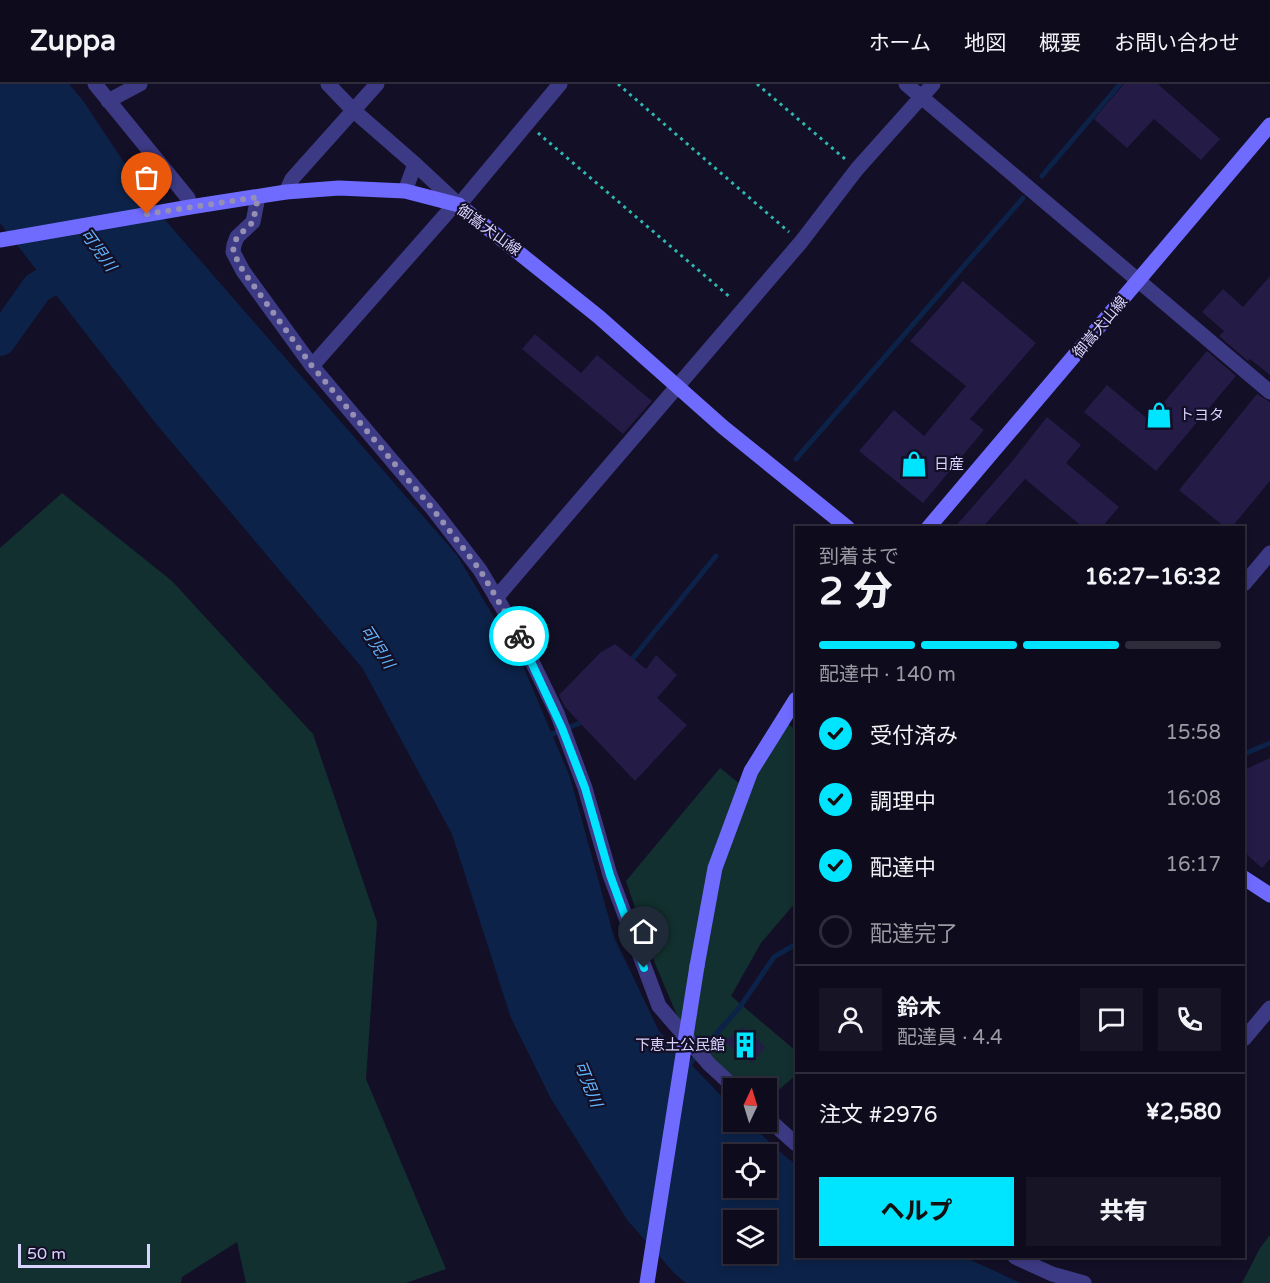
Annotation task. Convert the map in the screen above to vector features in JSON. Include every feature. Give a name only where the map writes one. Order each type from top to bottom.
[{"type":"main road","name":"御嵩犬山線","points":[[930,526],[1270,125]]},
{"type":"main road","name":"御嵩犬山線","points":[[0,240],[286,192],[339,188],[405,192],[457,204],[599,317],[677,388],[846,526]]},
{"type":"main road","points":[[647,1283],[715,867],[751,771],[795,701]]},
{"type":"main road","points":[[1245,879],[1270,895]]},
{"type":"street","points":[[95,84],[188,198],[190,207]]},
{"type":"street","points":[[108,101],[140,84]]},
{"type":"street","points":[[328,84],[353,110],[457,204]]},
{"type":"street","points":[[286,192],[292,179],[377,84]]},
{"type":"street","points":[[312,366],[561,84]]},
{"type":"street","points":[[906,84],[1270,392]]},
{"type":"street","points":[[496,598],[801,242],[857,169],[933,84]]},
{"type":"street","points":[[405,192],[415,164]]},
{"type":"street","points":[[258,197],[253,222],[237,237],[233,252],[243,271],[312,366],[432,508],[480,570],[521,639],[563,729],[585,788],[610,875],[659,1006],[725,1078]]},
{"type":"street","points":[[1245,583],[1270,554]]},
{"type":"street","points":[[1245,1038],[1270,1008]]},
{"type":"street","points":[[777,1127],[795,1143]]},
{"type":"street","points":[[1017,1258],[1052,1274],[1084,1283]]},
{"type":"path","points":[[618,84],[801,242]]},
{"type":"path","points":[[757,84],[857,169]]},
{"type":"path","points":[[528,124],[744,309]]},
{"type":"green space","points":[[62,493],[172,581],[313,734],[377,922],[366,1079],[446,1269],[406,1283],[246,1283],[237,1242],[182,1277],[181,1283],[0,1283],[0,548]]},
{"type":"green space","points":[[783,720],[795,729],[795,903],[761,943],[731,996],[795,1050],[795,1076],[777,1091],[777,1078],[726,1078],[687,1039],[651,954],[626,881],[720,768],[745,788]]},
{"type":"green space","points":[[1270,1235],[1270,1283],[1242,1283],[1260,1248]]},
{"type":"water","name":"可児川","points":[[0,84],[69,84],[84,102],[152,205],[457,555],[523,666],[570,777],[614,937],[659,1031],[723,1098],[723,1132],[759,1132],[772,1144],[723,1144],[723,1198],[777,1198],[777,1149],[795,1163],[795,1258],[966,1258],[1021,1283],[686,1283],[675,1274],[628,1221],[551,1099],[511,1018],[452,834],[363,669],[157,425],[0,223]]},
{"type":"building","points":[[1124,84],[1158,84],[1220,139],[1201,160],[1154,119],[1127,148],[1094,119]]},
{"type":"building","points":[[1270,276],[1270,375],[1250,359],[1248,361],[1219,336],[1224,331],[1202,312],[1223,289],[1243,307]]},
{"type":"building","points":[[963,281],[1036,343],[970,419],[984,430],[923,503],[859,451],[894,410],[924,436],[966,386],[910,341]]},
{"type":"building","points":[[535,334],[581,373],[597,355],[652,401],[623,434],[522,349]]},
{"type":"building","points":[[1207,351],[1236,376],[1156,471],[1084,412],[1107,385],[1149,420]]},
{"type":"building","points":[[1257,394],[1270,402],[1270,481],[1233,526],[1224,526],[1179,490]]},
{"type":"building","points":[[1047,417],[1081,445],[1066,463],[1119,507],[1103,526],[1082,526],[1025,479],[984,526],[956,526]]},
{"type":"building","points":[[615,644],[646,669],[656,655],[677,675],[657,698],[687,725],[635,781],[565,707],[559,695],[601,652]]},
{"type":"building","points":[[1270,758],[1270,859],[1262,868],[1245,853],[1245,770]]},
{"type":"building","name":"下恵土公民館","points":[[743,1027],[765,1047],[752,1063],[724,1042]]},
{"type":"waterway","points":[[1042,176],[1120,84]]},
{"type":"waterway","points":[[796,459],[1023,198]]},
{"type":"waterway","points":[[0,340],[37,288],[83,260]]},
{"type":"waterway","points":[[629,663],[716,556]]},
{"type":"waterway","points":[[547,736],[580,723],[583,719]]},
{"type":"waterway","points":[[1245,754],[1270,743]]},
{"type":"waterway","points":[[685,1069],[740,1007],[774,957],[795,945]]},
{"type":"way so far","points":[[147,214],[258,197],[253,222],[237,237],[234,245],[233,252],[243,271],[312,366],[432,508],[480,570],[519,636]]},
{"type":"place","name":"トヨタ","points":[[1159,415]]},
{"type":"place","name":"日産","points":[[914,464]]},
{"type":"place","name":"下恵土公民館","points":[[745,1045]]},
{"type":"route","points":[[519,636],[557,713],[585,788],[610,875],[644,968]]}]
